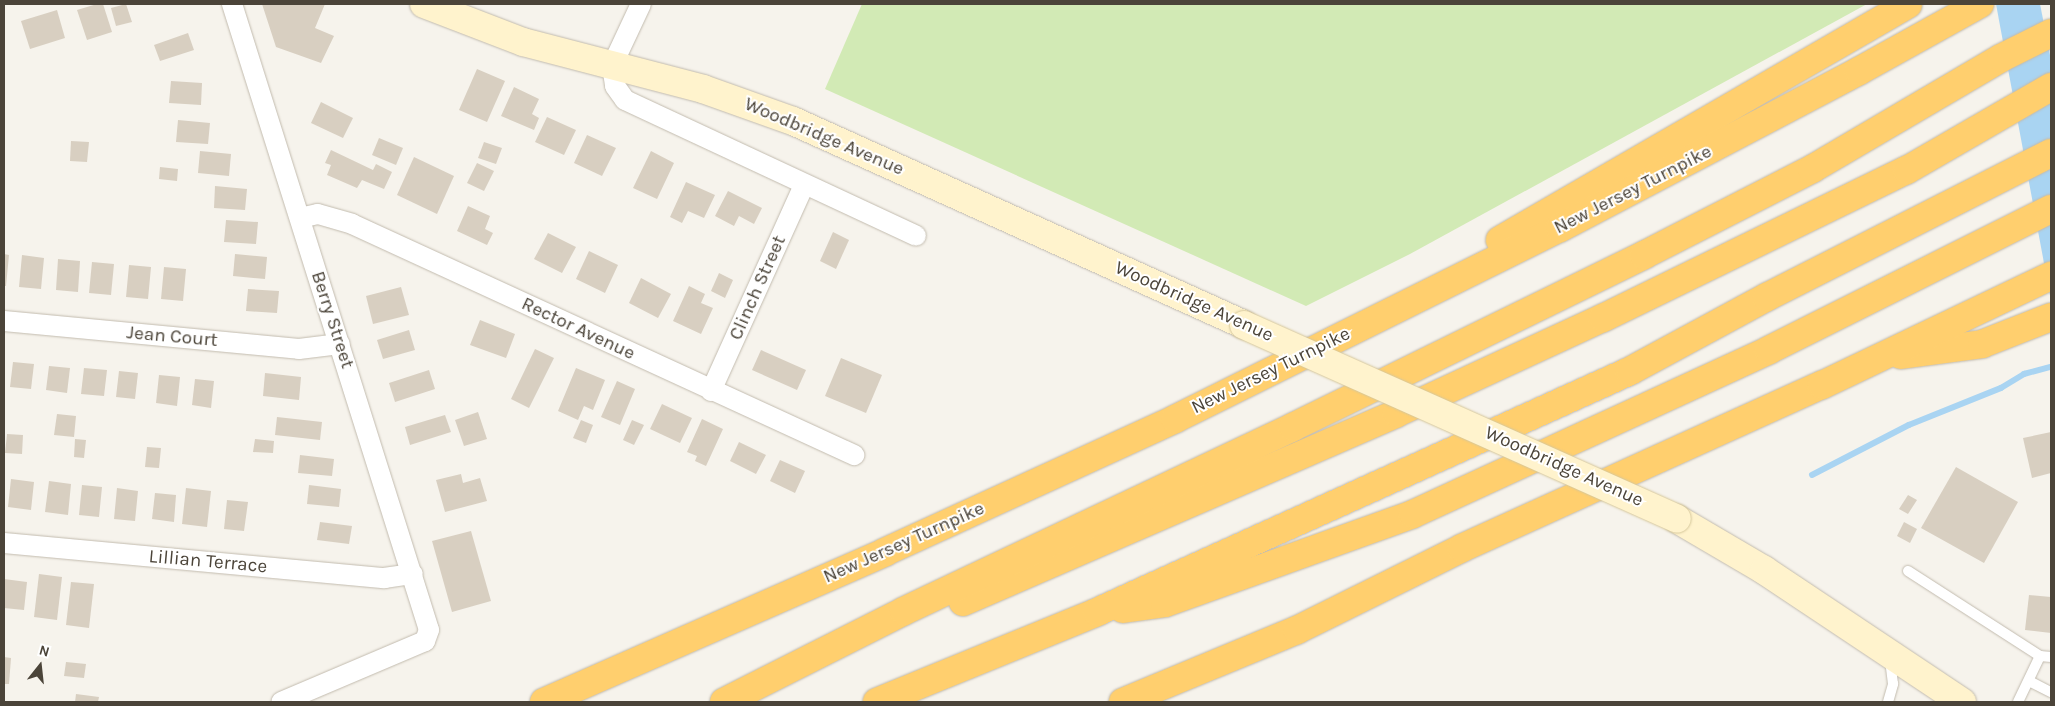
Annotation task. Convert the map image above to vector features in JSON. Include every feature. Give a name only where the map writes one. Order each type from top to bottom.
[{"type":"highway","points":[[1358,328],[1608,175],[1908,4]]},
{"type":"highway","name":"New Jersey Turnpike","points":[[544,702],[1025,489],[1358,328],[1708,152],[1980,4]]},
{"type":"highway","points":[[725,702],[904,611],[1293,427],[1644,255],[1812,170],[2001,58],[2050,34]]},
{"type":"highway","points":[[725,702],[1397,414],[1742,252],[1907,170],[2051,87]]},
{"type":"highway","points":[[877,702],[1097,612],[1630,371],[1767,297],[1924,220],[2051,152]]},
{"type":"highway","points":[[1097,612],[1165,604],[1413,514],[1770,350],[2042,214]]},
{"type":"highway","points":[[1123,702],[1297,630],[1462,548],[1878,358],[2048,277]]},
{"type":"highway","points":[[1878,358],[1982,344],[2049,318]]},
{"type":"street","name":"Berry Street","points":[[232,4],[413,574],[429,637],[281,702]]},
{"type":"street","name":"Woodbridge Avenue","points":[[424,4],[523,42],[703,89],[793,121],[1677,519],[1751,562],[1890,654],[1954,701]]},
{"type":"street","points":[[641,4],[612,66],[614,86],[632,106],[916,236]]},
{"type":"street","name":"Clinch Street","points":[[712,391],[804,185]]},
{"type":"street","name":"Rector Avenue","points":[[300,218],[318,214],[352,224],[854,455]]},
{"type":"street","name":"Jean Court","points":[[4,321],[299,349],[340,344]]},
{"type":"street","name":"Lillian Terrace","points":[[4,543],[384,578],[413,574]]},
{"type":"lane","points":[[1908,571],[2046,656],[2029,680],[2018,702]]},
{"type":"lane","points":[[1888,702],[1893,684],[1890,654]]},
{"type":"lane","points":[[2029,680],[2051,692]]},
{"type":"green space","points":[[862,4],[1867,4],[1410,254],[1306,306],[825,89]]},
{"type":"water","points":[[1996,4],[2040,4],[2051,60],[2051,301]]},
{"type":"building","points":[[103,4],[112,32],[87,40],[77,10]]},
{"type":"building","points":[[126,4],[132,22],[116,26],[111,8]]},
{"type":"building","points":[[262,4],[325,4],[315,28],[334,36],[321,63],[276,47]]},
{"type":"building","points":[[57,10],[65,38],[30,49],[21,21]]},
{"type":"building","points":[[188,33],[194,50],[160,61],[154,45]]},
{"type":"building","points":[[477,69],[505,81],[487,122],[459,110]]},
{"type":"building","points":[[171,81],[202,83],[201,105],[169,103]]},
{"type":"building","points":[[514,87],[539,99],[532,114],[539,118],[534,130],[501,116]]},
{"type":"building","points":[[321,102],[353,118],[343,138],[311,123]]},
{"type":"building","points":[[547,117],[576,130],[564,155],[535,142]]},
{"type":"building","points":[[178,120],[210,123],[208,144],[176,142]]},
{"type":"building","points":[[587,135],[616,148],[602,176],[574,163]]},
{"type":"building","points":[[379,138],[403,148],[396,165],[372,155]]},
{"type":"building","points":[[71,141],[89,142],[87,162],[70,161]]},
{"type":"building","points":[[484,142],[502,148],[496,164],[478,158]]},
{"type":"building","points":[[331,150],[373,170],[376,164],[392,172],[384,189],[362,180],[357,188],[327,175],[331,165],[325,163]]},
{"type":"building","points":[[200,151],[231,154],[229,176],[198,173]]},
{"type":"building","points":[[651,151],[674,163],[657,199],[633,188]]},
{"type":"building","points":[[414,157],[454,176],[437,214],[397,195]]},
{"type":"building","points":[[477,163],[494,171],[484,191],[467,183]]},
{"type":"building","points":[[160,167],[178,169],[177,181],[159,179]]},
{"type":"building","points":[[686,182],[715,195],[704,218],[688,211],[682,223],[670,217]]},
{"type":"building","points":[[215,186],[247,189],[245,210],[214,208]]},
{"type":"building","points":[[728,191],[762,208],[754,224],[739,216],[734,226],[715,216]]},
{"type":"building","points":[[468,206],[490,216],[485,229],[493,233],[487,245],[457,231]]},
{"type":"building","points":[[226,220],[258,222],[256,244],[224,242]]},
{"type":"building","points":[[833,232],[849,240],[836,269],[820,261]]},
{"type":"building","points":[[548,233],[576,247],[562,273],[534,259]]},
{"type":"building","points":[[589,251],[618,265],[605,293],[576,279]]},
{"type":"building","points":[[4,254],[9,255],[6,286],[4,286]]},
{"type":"building","points":[[235,254],[267,257],[265,279],[233,276]]},
{"type":"building","points":[[22,255],[44,258],[41,289],[19,287]]},
{"type":"building","points":[[58,259],[80,261],[78,292],[56,290]]},
{"type":"building","points":[[92,262],[114,264],[111,295],[89,293]]},
{"type":"building","points":[[129,265],[151,267],[148,299],[126,297]]},
{"type":"building","points":[[164,267],[186,269],[183,301],[161,299]]},
{"type":"building","points":[[719,273],[733,280],[725,298],[711,291]]},
{"type":"building","points":[[641,278],[671,294],[658,318],[629,303]]},
{"type":"building","points":[[689,286],[705,294],[701,303],[713,308],[701,334],[673,321]]},
{"type":"building","points":[[401,287],[409,315],[373,324],[366,296]]},
{"type":"building","points":[[248,289],[279,291],[277,313],[246,311]]},
{"type":"building","points":[[480,320],[515,334],[506,358],[470,345]]},
{"type":"building","points":[[409,330],[415,350],[383,359],[377,340]]},
{"type":"building","points":[[535,349],[554,358],[529,408],[511,399]]},
{"type":"building","points":[[761,350],[806,370],[797,390],[752,370]]},
{"type":"building","points":[[841,358],[882,375],[866,413],[825,396]]},
{"type":"building","points":[[13,362],[34,364],[31,389],[10,387]]},
{"type":"building","points":[[49,366],[70,368],[67,393],[46,390]]},
{"type":"building","points":[[84,368],[107,370],[104,396],[81,394]]},
{"type":"building","points":[[576,368],[605,380],[593,410],[584,406],[578,420],[558,411]]},
{"type":"building","points":[[429,370],[435,389],[395,402],[389,383]]},
{"type":"building","points":[[119,371],[138,373],[135,399],[116,397]]},
{"type":"building","points":[[265,373],[301,377],[299,400],[263,396]]},
{"type":"building","points":[[159,375],[180,377],[177,406],[156,403]]},
{"type":"building","points":[[195,379],[214,381],[211,408],[192,405]]},
{"type":"building","points":[[617,381],[635,389],[620,425],[601,417]]},
{"type":"building","points":[[662,404],[692,418],[680,443],[650,429]]},
{"type":"building","points":[[478,412],[487,439],[464,446],[455,420]]},
{"type":"building","points":[[57,414],[76,416],[74,437],[54,435]]},
{"type":"building","points":[[445,415],[451,432],[410,445],[405,427]]},
{"type":"building","points":[[277,417],[322,422],[320,440],[275,435]]},
{"type":"building","points":[[702,419],[723,429],[706,466],[695,461],[697,456],[687,452]]},
{"type":"building","points":[[581,420],[593,425],[586,443],[573,438]]},
{"type":"building","points":[[632,420],[644,425],[634,445],[623,440]]},
{"type":"building","points":[[2051,432],[2051,473],[2032,478],[2023,438]]},
{"type":"building","points":[[7,434],[23,435],[22,454],[5,453]]},
{"type":"building","points":[[75,439],[86,440],[84,458],[74,457]]},
{"type":"building","points":[[255,439],[274,441],[273,453],[253,452]]},
{"type":"building","points":[[739,442],[766,455],[756,474],[730,461]]},
{"type":"building","points":[[147,447],[161,448],[159,468],[145,467]]},
{"type":"building","points":[[300,455],[334,459],[332,476],[298,473]]},
{"type":"building","points":[[780,460],[805,471],[795,493],[770,481]]},
{"type":"building","points":[[1956,467],[2018,502],[1984,563],[1921,528]]},
{"type":"building","points":[[461,474],[463,483],[480,478],[487,501],[445,512],[436,480]]},
{"type":"building","points":[[11,479],[34,482],[31,510],[8,507]]},
{"type":"building","points":[[49,481],[71,484],[68,515],[45,512]]},
{"type":"building","points":[[82,485],[102,487],[99,517],[79,515]]},
{"type":"building","points":[[309,485],[341,489],[339,507],[307,504]]},
{"type":"building","points":[[117,488],[138,491],[135,521],[114,519]]},
{"type":"building","points":[[186,488],[211,491],[207,527],[182,524]]},
{"type":"building","points":[[155,493],[176,495],[174,522],[152,519]]},
{"type":"building","points":[[1908,495],[1917,500],[1908,514],[1899,509]]},
{"type":"building","points":[[227,500],[248,502],[244,531],[224,529]]},
{"type":"building","points":[[320,522],[352,526],[349,544],[317,540]]},
{"type":"building","points":[[1904,522],[1917,529],[1910,543],[1897,536]]},
{"type":"building","points":[[471,531],[491,601],[452,612],[432,541]]},
{"type":"building","points":[[39,574],[62,577],[57,620],[34,617]]},
{"type":"building","points":[[4,579],[27,582],[24,610],[4,608]]},
{"type":"building","points":[[71,582],[94,584],[89,628],[66,625]]},
{"type":"building","points":[[2029,595],[2051,597],[2051,633],[2025,630]]},
{"type":"building","points":[[4,657],[11,658],[9,684],[4,684]]},
{"type":"building","points":[[66,662],[86,664],[84,678],[64,676]]},
{"type":"building","points":[[76,694],[99,697],[98,702],[75,702]]},
{"type":"waterway","points":[[1812,475],[1909,425],[2001,388],[2024,374],[2051,367]]}]
